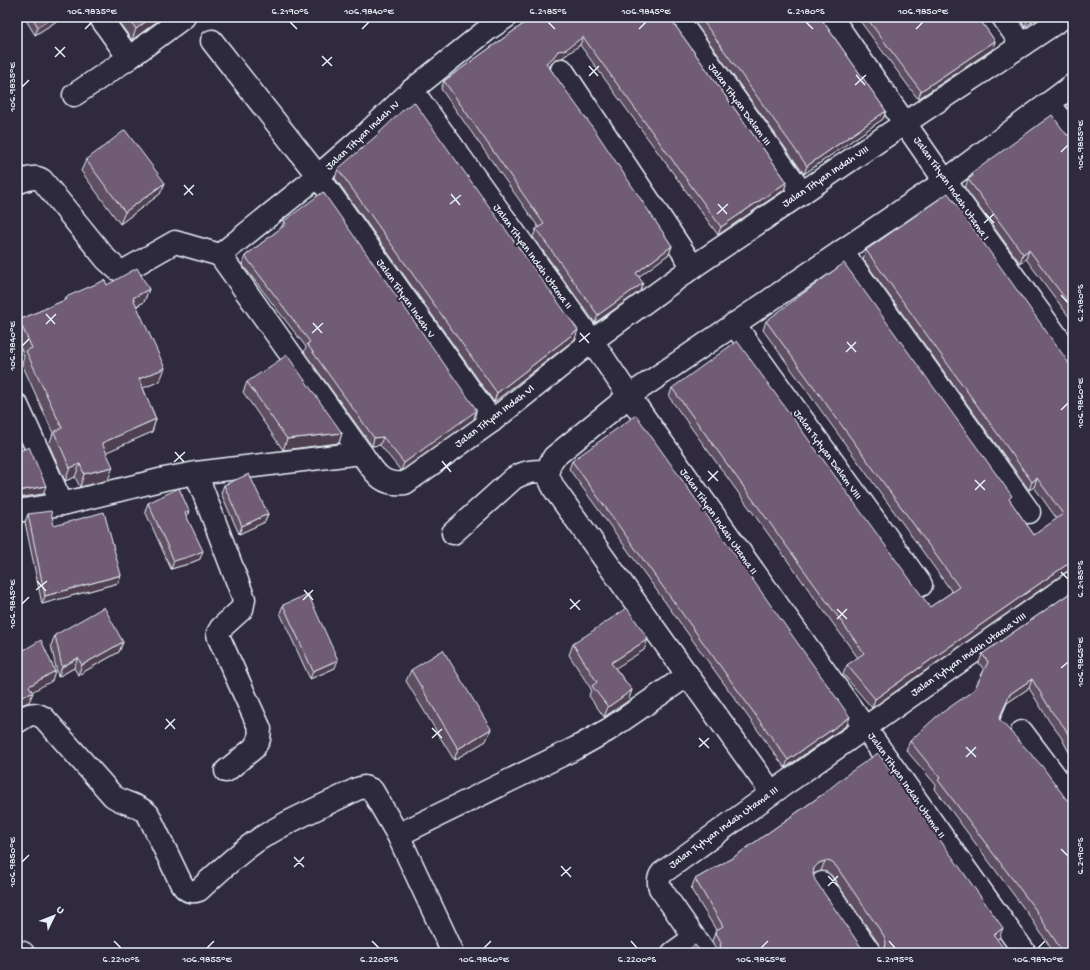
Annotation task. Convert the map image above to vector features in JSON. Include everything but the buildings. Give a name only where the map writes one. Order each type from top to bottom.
[{"type":"street","points":[[100,17],[129,58]]},
{"type":"street","points":[[74,96],[129,58],[184,17]]},
{"type":"street","name":"Jalan Tityan Indah IV","points":[[220,255],[318,176],[365,135],[412,90],[487,30],[506,17]]},
{"type":"street","name":"Jalan Tityan Dalam III","points":[[676,17],[802,193]]},
{"type":"street","name":"Jalan Tityan Indah Utama I","points":[[831,17],[1073,359]]},
{"type":"street","points":[[1003,17],[1022,45]]},
{"type":"street","name":"Jalan Tityan Indah VIII","points":[[592,341],[693,267],[1064,17]]},
{"type":"street","name":"Jalan Tityan Indah V","points":[[212,41],[318,176],[492,421]]},
{"type":"street","points":[[562,70],[693,267]]},
{"type":"street","points":[[772,793],[555,490],[549,479],[549,464],[554,457],[629,396],[946,181],[1073,85]]},
{"type":"street","name":"Jalan Tityan Indah Utama II","points":[[412,90],[592,341],[629,396],[1025,953]]},
{"type":"street","points":[[1049,103],[1073,135]]},
{"type":"street","points":[[17,182],[34,177],[38,177],[42,180],[116,269],[124,271],[175,242],[220,255],[360,454],[196,472],[62,504],[17,511]]},
{"type":"street","points":[[842,251],[1029,512]]},
{"type":"street","name":"Jalan Tytyan Dalam VIII","points":[[734,324],[921,585]]},
{"type":"street","name":"Jalan Tityan Indah Vl","points":[[360,454],[380,478],[395,485],[405,483],[492,421],[592,341]]},
{"type":"street","points":[[17,405],[62,504]]},
{"type":"street","points":[[453,533],[514,478],[529,471],[548,471]]},
{"type":"street","points":[[196,472],[244,599],[242,609],[218,632],[219,638],[260,729],[259,739],[254,748],[226,771]]},
{"type":"street","name":"Jalan Tytyan Indah Utama VIII","points":[[865,728],[1073,582]]},
{"type":"street","points":[[398,835],[576,748],[608,730],[688,674]]},
{"type":"street","points":[[17,722],[31,714],[36,714],[44,718],[117,800],[144,810],[148,814],[181,884],[189,892],[199,890],[235,857],[269,833],[358,789],[364,787],[372,790],[398,835],[453,953]]},
{"type":"street","name":"Jalan Tytyan Indah Utama III","points":[[700,946],[660,888],[658,883],[659,877],[772,793],[865,728]]},
{"type":"street","points":[[1022,732],[1073,800]]},
{"type":"street","points":[[822,883],[870,953]]},
{"type":"street","points":[[673,953],[700,946]]},
{"type":"street","points":[[17,951],[23,953]]}]
